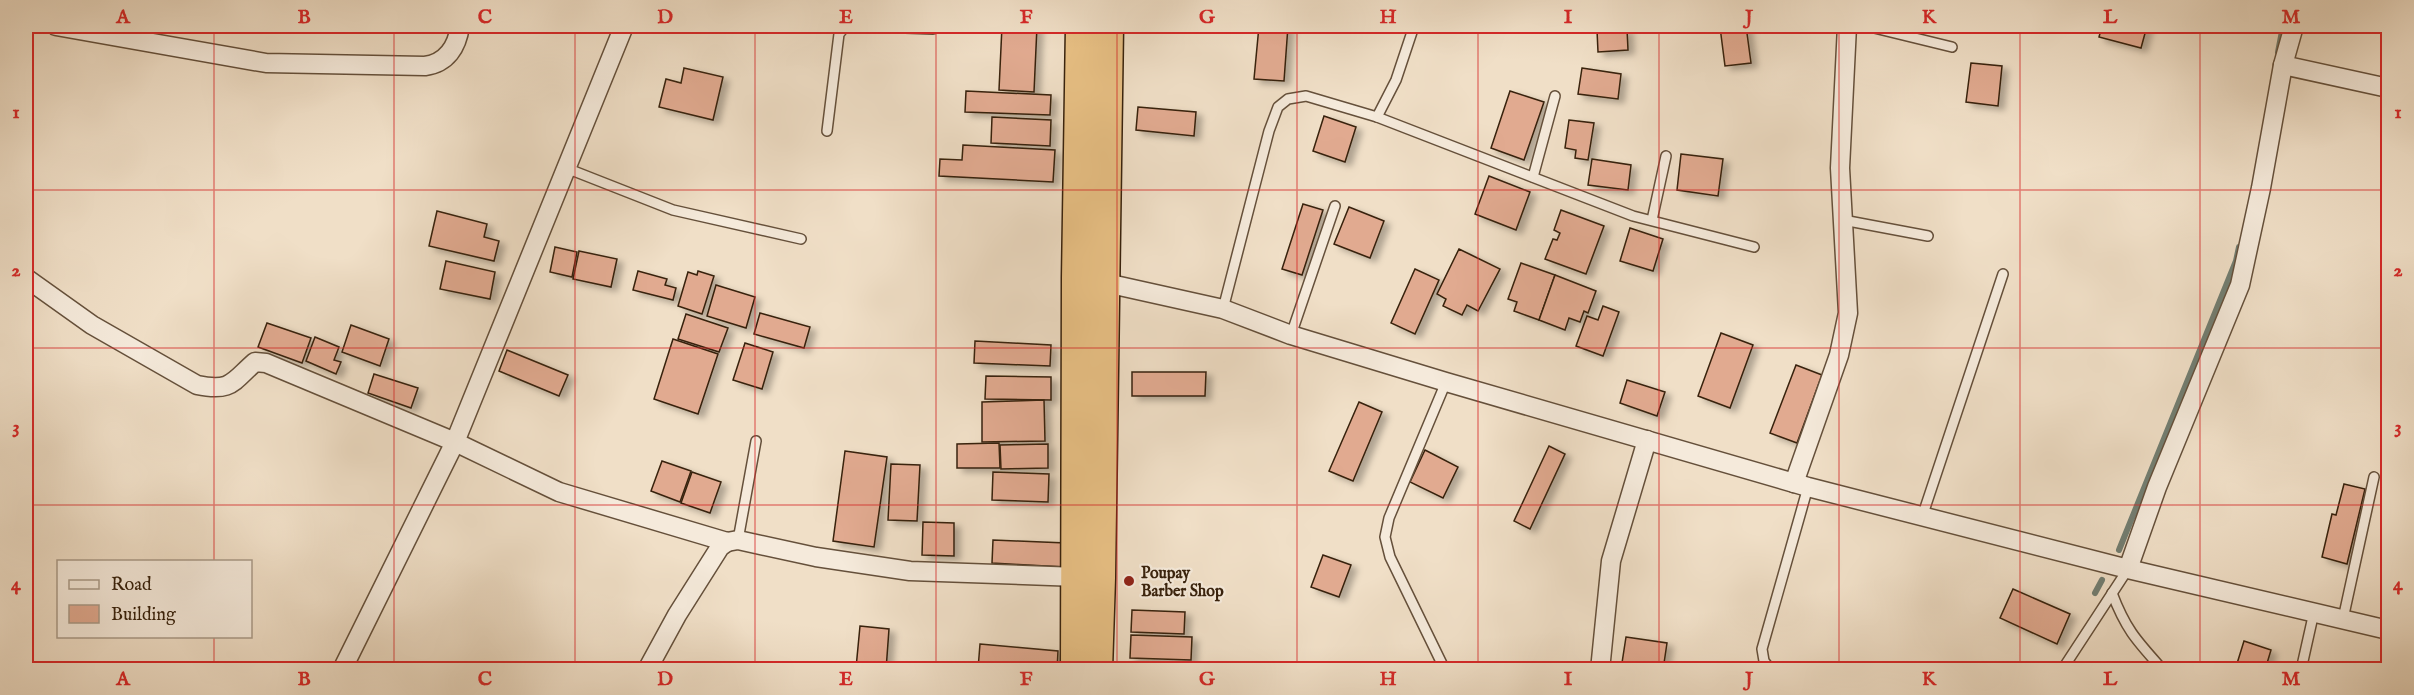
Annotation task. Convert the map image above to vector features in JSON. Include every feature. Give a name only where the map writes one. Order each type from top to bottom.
[{"type":"highway","points":[[1081,26],[1091,280],[1096,669]]},
{"type":"highway","points":[[1076,669],[1091,280],[1108,26]]},
{"type":"street","points":[[56,26],[266,63],[425,66],[443,61],[452,51],[460,26]]},
{"type":"street","points":[[342,669],[455,442],[624,26]]},
{"type":"street","points":[[1801,485],[1839,355],[1848,313],[1840,168],[1847,26]]},
{"type":"street","points":[[2128,569],[2157,487],[2240,285],[2261,188],[2283,65],[2294,26]]},
{"type":"street","points":[[2283,65],[2388,88]]},
{"type":"street","points":[[26,278],[93,325],[197,385],[211,388],[226,387],[238,380],[255,362],[267,363],[455,442],[560,492],[732,541],[816,557],[910,571],[1078,577]]},
{"type":"street","points":[[1091,280],[1223,309],[1292,335],[1446,382],[1801,485],[2128,569],[2388,630]]},
{"type":"street","points":[[1600,669],[1611,561],[1647,440]]},
{"type":"street","points":[[647,669],[676,615],[720,547],[732,541]]},
{"type":"lane","points":[[827,131],[839,34],[844,28],[849,26],[933,29],[940,26]]},
{"type":"lane","points":[[1377,117],[1396,80],[1414,26]]},
{"type":"lane","points":[[1866,26],[1952,47]]},
{"type":"lane","points":[[1223,309],[1269,130],[1278,106],[1288,99],[1306,96],[1377,117],[1652,220],[1754,247]]},
{"type":"lane","points":[[1533,177],[1555,96]]},
{"type":"lane","points":[[1652,220],[1666,156]]},
{"type":"lane","points":[[566,168],[673,210],[801,239]]},
{"type":"lane","points":[[1292,335],[1335,206]]},
{"type":"lane","points":[[1843,220],[1928,236]]},
{"type":"lane","points":[[1922,517],[2003,274]]},
{"type":"lane","points":[[1445,669],[1390,557],[1385,537],[1389,518],[1446,382]]},
{"type":"lane","points":[[732,541],[756,441]]},
{"type":"lane","points":[[2343,619],[2374,477]]},
{"type":"lane","points":[[1771,669],[1764,661],[1762,649],[1801,485]]},
{"type":"lane","points":[[2062,669],[2128,569]]},
{"type":"lane","points":[[2112,593],[2131,635],[2163,669]]},
{"type":"lane","points":[[2301,669],[2314,612]]},
{"type":"building","points":[[1002,26],[1037,26],[1034,92],[999,90]]},
{"type":"building","points":[[1259,26],[1288,26],[1284,81],[1254,79]]},
{"type":"building","points":[[1746,26],[1751,63],[1725,66],[1720,27]]},
{"type":"building","points":[[2102,26],[2147,26],[2141,48],[2099,37]]},
{"type":"building","points":[[1627,29],[1628,50],[1598,52],[1597,30]]},
{"type":"building","points":[[1971,63],[2002,66],[1998,106],[1966,102]]},
{"type":"building","points":[[684,68],[723,77],[713,120],[659,107],[666,79],[681,83]]},
{"type":"building","points":[[1582,68],[1621,74],[1618,99],[1578,94]]},
{"type":"building","points":[[966,91],[1051,95],[1050,115],[965,112]]},
{"type":"building","points":[[1510,91],[1544,102],[1524,160],[1491,148]]},
{"type":"building","points":[[1138,107],[1196,112],[1194,136],[1136,130]]},
{"type":"building","points":[[1324,116],[1356,127],[1345,162],[1313,151]]},
{"type":"building","points":[[992,117],[1051,120],[1050,146],[991,143]]},
{"type":"building","points":[[1569,120],[1594,123],[1588,160],[1575,158],[1576,150],[1565,148]]},
{"type":"building","points":[[963,145],[1055,150],[1053,182],[939,176],[940,159],[962,160]]},
{"type":"building","points":[[1681,154],[1723,159],[1718,196],[1677,190]]},
{"type":"building","points":[[1592,159],[1631,165],[1628,190],[1588,185]]},
{"type":"building","points":[[1489,176],[1530,192],[1516,230],[1475,214]]},
{"type":"building","points":[[1303,204],[1323,210],[1302,275],[1282,269]]},
{"type":"building","points":[[1349,207],[1384,221],[1370,258],[1334,244]]},
{"type":"building","points":[[1561,210],[1604,226],[1586,274],[1545,259],[1553,239],[1557,240],[1560,233],[1554,230]]},
{"type":"building","points":[[437,211],[487,224],[484,237],[499,241],[494,261],[429,246]]},
{"type":"building","points":[[1630,228],[1663,239],[1653,271],[1620,261]]},
{"type":"building","points":[[555,247],[577,252],[572,277],[550,272]]},
{"type":"building","points":[[1459,249],[1500,269],[1478,311],[1467,305],[1462,315],[1443,306],[1446,299],[1437,294]]},
{"type":"building","points":[[579,251],[617,259],[611,287],[573,279]]},
{"type":"building","points":[[446,261],[495,272],[490,299],[440,289]]},
{"type":"building","points":[[1521,263],[1555,275],[1539,320],[1514,311],[1517,302],[1508,299]]},
{"type":"building","points":[[1415,269],[1439,280],[1415,334],[1391,323]]},
{"type":"building","points":[[638,271],[667,279],[665,285],[676,288],[673,300],[633,290]]},
{"type":"building","points":[[698,271],[714,276],[702,314],[678,306],[688,272],[697,275]]},
{"type":"building","points":[[1555,275],[1596,291],[1588,313],[1584,311],[1580,322],[1569,318],[1565,330],[1539,320]]},
{"type":"building","points":[[716,285],[755,297],[746,328],[707,316]]},
{"type":"building","points":[[1603,306],[1619,312],[1603,356],[1576,346],[1587,316],[1598,320]]},
{"type":"building","points":[[760,313],[810,327],[804,348],[754,334]]},
{"type":"building","points":[[686,314],[728,328],[719,352],[678,339]]},
{"type":"building","points":[[267,323],[311,338],[302,363],[258,347]]},
{"type":"building","points":[[351,325],[389,339],[380,366],[342,352]]},
{"type":"building","points":[[1721,333],[1753,345],[1730,408],[1698,396]]},
{"type":"building","points":[[315,337],[339,347],[334,360],[341,362],[336,374],[306,361]]},
{"type":"building","points":[[673,339],[718,354],[698,414],[654,399]]},
{"type":"building","points":[[975,341],[1051,345],[1050,366],[974,363]]},
{"type":"building","points":[[745,343],[773,352],[762,389],[733,380]]},
{"type":"building","points":[[507,350],[568,375],[559,396],[499,371]]},
{"type":"building","points":[[1796,365],[1822,375],[1797,443],[1770,433]]},
{"type":"building","points":[[1132,372],[1206,372],[1205,396],[1132,396]]},
{"type":"building","points":[[374,374],[418,388],[411,408],[368,393]]},
{"type":"building","points":[[986,376],[1051,377],[1051,400],[985,399]]},
{"type":"building","points":[[1627,380],[1665,392],[1657,416],[1620,403]]},
{"type":"building","points":[[1044,400],[1045,441],[982,442],[982,402]]},
{"type":"building","points":[[1359,402],[1382,412],[1353,481],[1329,471]]},
{"type":"building","points":[[999,443],[1000,468],[957,468],[957,444]]},
{"type":"building","points":[[1048,444],[1048,468],[1001,469],[1000,445]]},
{"type":"building","points":[[1549,446],[1565,454],[1530,529],[1514,521]]},
{"type":"building","points":[[1425,450],[1458,467],[1443,498],[1410,482]]},
{"type":"building","points":[[845,451],[887,457],[874,547],[833,541]]},
{"type":"building","points":[[662,461],[691,471],[680,502],[651,491]]},
{"type":"building","points":[[891,464],[920,465],[917,521],[888,520]]},
{"type":"building","points":[[692,472],[721,482],[710,513],[681,503]]},
{"type":"building","points":[[993,472],[1049,474],[1048,502],[992,500]]},
{"type":"building","points":[[2344,484],[2365,489],[2347,564],[2322,557],[2332,514],[2336,515]]},
{"type":"building","points":[[923,522],[954,523],[954,556],[922,555]]},
{"type":"building","points":[[993,540],[1066,543],[1065,567],[992,563]]},
{"type":"building","points":[[1323,555],[1351,565],[1339,597],[1311,587]]},
{"type":"building","points":[[2013,589],[2070,614],[2057,644],[2000,618]]},
{"type":"building","points":[[1132,610],[1185,612],[1184,634],[1131,632]]},
{"type":"building","points":[[860,626],[889,629],[886,670],[856,668]]},
{"type":"building","points":[[1131,635],[1192,637],[1191,660],[1130,658]]},
{"type":"building","points":[[1626,637],[1667,643],[1663,670],[1622,663]]},
{"type":"building","points":[[2244,641],[2271,650],[2265,670],[2235,670]]},
{"type":"building","points":[[980,644],[1058,651],[1057,670],[978,669]]},
{"type":"waterway","points":[[2278,52],[2283,26]]},
{"type":"waterway","points":[[2119,550],[2236,261],[2239,247]]},
{"type":"waterway","points":[[2095,593],[2102,580]]},
{"type":"place","name":"Poupay Barber Shop","points":[[1129,581]]}]
